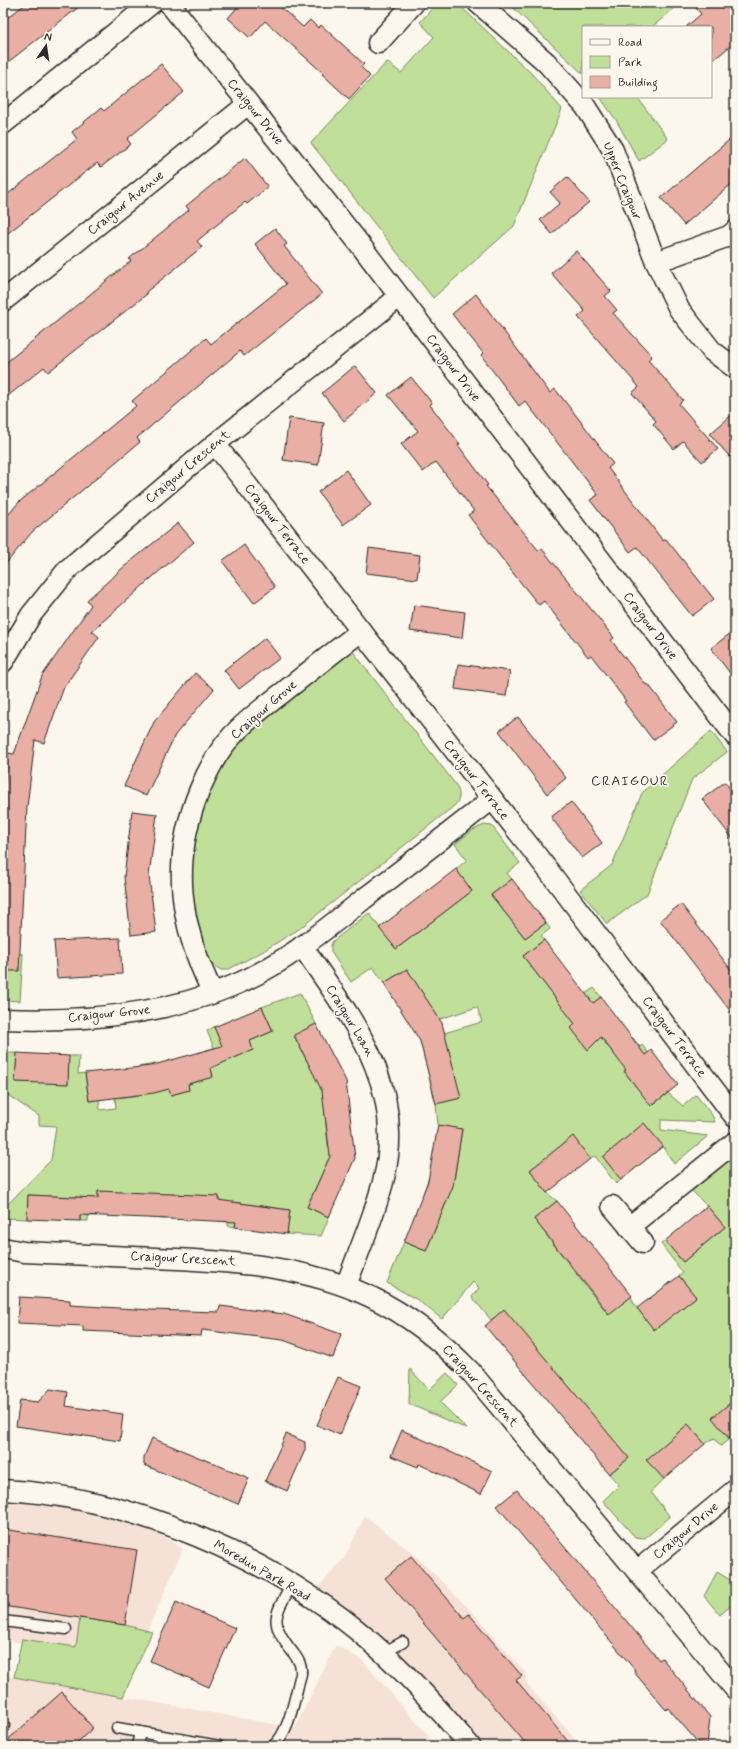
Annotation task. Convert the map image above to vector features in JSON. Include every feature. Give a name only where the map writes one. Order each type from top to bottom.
[{"type":"street","points":[[3,124],[152,3]]},
{"type":"street","name":"Craigour Drive","points":[[169,3],[358,242],[735,736]]},
{"type":"street","points":[[378,43],[414,3]]},
{"type":"street","name":"Upper Craigour","points":[[478,3],[546,62],[585,106],[613,150],[656,262],[679,310],[712,351],[735,368]]},
{"type":"street","name":"Craigour Avenue","points":[[3,301],[248,104]]},
{"type":"street","points":[[656,262],[729,236],[735,231]]},
{"type":"street","name":"Craigour Crescent","points":[[3,662],[31,615],[68,569],[215,444],[399,297]]},
{"type":"street","name":"Craigour Terrace","points":[[215,444],[491,800],[548,870],[735,1117]]},
{"type":"street","name":"Craigour Grove","points":[[213,993],[202,970],[192,943],[186,920],[181,884],[183,844],[194,802],[209,768],[229,738],[242,725],[360,632]]},
{"type":"street","name":"Craigour Grove","points":[[3,1019],[67,1019],[124,1015],[158,1008],[213,993],[254,976],[284,958],[331,925],[491,800]]},
{"type":"street","name":"Craigour Loan","points":[[302,946],[352,1020],[368,1047],[379,1076],[386,1102],[388,1129],[387,1155],[384,1176],[379,1197],[346,1286]]},
{"type":"street","points":[[629,1226],[735,1142]]},
{"type":"street","points":[[612,1206],[643,1243]]},
{"type":"street","name":"Craigour Crescent","points":[[3,1248],[24,1252],[236,1262],[294,1272],[346,1286],[371,1296],[409,1318],[453,1353],[470,1371],[735,1689]]},
{"type":"street","name":"Moredun Park Road","points":[[3,1490],[70,1498],[146,1516],[208,1540],[292,1585],[339,1617],[383,1653],[421,1690],[470,1746]]},
{"type":"street","name":"Craigour Drive","points":[[637,1572],[735,1490]]},
{"type":"lane","points":[[273,1746],[281,1738],[286,1726],[301,1674],[301,1665],[281,1636],[276,1620],[278,1610],[292,1585]]},
{"type":"lane","points":[[3,1621],[66,1629]]},
{"type":"lane","points":[[383,1653],[403,1642]]},
{"type":"lane","points":[[117,1728],[219,1746]]},
{"type":"lane","points":[[137,1746],[140,1732]]},
{"type":"shaded area","points":[[3,1500],[67,1508],[152,1530],[183,1549],[135,1659],[3,1640]]},
{"type":"shaded area","points":[[365,1516],[415,1555],[474,1614],[525,1672],[527,1684],[581,1746],[483,1746],[449,1707],[397,1656],[315,1591],[345,1557]]},
{"type":"shaded area","points":[[336,1645],[362,1660],[437,1746],[3,1746],[3,1675],[295,1728]]},
{"type":"green space","points":[[437,3],[457,3],[531,73],[562,109],[514,226],[433,298],[311,143],[387,62],[401,73],[434,37],[420,22]]},
{"type":"green space","points":[[508,3],[681,3],[653,26],[582,26],[582,73]]},
{"type":"green space","points":[[601,98],[638,98],[668,139],[639,161],[616,120]]},
{"type":"green space","points":[[351,649],[456,785],[459,793],[458,801],[454,806],[299,929],[260,953],[227,970],[221,970],[213,965],[205,955],[197,931],[191,882],[193,848],[198,822],[217,772],[239,740]]},
{"type":"green space","points":[[711,731],[727,752],[692,779],[647,894],[607,924],[580,890],[612,865],[642,793]]},
{"type":"green space","points":[[484,825],[492,826],[520,863],[507,873],[512,879],[491,895],[525,938],[546,923],[550,929],[541,936],[544,940],[523,956],[557,1000],[578,984],[585,994],[594,988],[601,997],[582,1012],[585,1017],[571,1028],[598,1033],[613,1053],[633,1038],[640,1047],[642,1045],[648,1053],[624,1071],[653,1105],[668,1093],[683,1106],[696,1095],[712,1115],[715,1122],[661,1120],[661,1130],[708,1136],[674,1164],[663,1146],[616,1184],[595,1156],[590,1159],[573,1137],[530,1170],[547,1193],[557,1201],[534,1219],[568,1263],[591,1246],[599,1256],[576,1274],[608,1314],[631,1296],[634,1304],[654,1329],[696,1297],[679,1276],[683,1273],[661,1244],[665,1241],[683,1262],[725,1227],[691,1190],[731,1156],[735,1155],[735,1399],[713,1418],[729,1439],[721,1446],[714,1438],[705,1444],[688,1424],[647,1460],[664,1479],[651,1492],[670,1517],[645,1538],[635,1537],[603,1501],[619,1485],[609,1474],[629,1458],[576,1435],[563,1419],[582,1404],[504,1310],[491,1320],[472,1297],[479,1288],[473,1282],[442,1319],[416,1299],[387,1283],[404,1242],[426,1251],[446,1203],[423,1194],[429,1177],[454,1180],[462,1129],[438,1125],[436,1104],[420,1040],[482,1022],[477,1007],[412,1028],[435,1013],[407,969],[384,983],[373,967],[351,982],[331,952],[331,945],[333,941],[369,913],[396,949],[472,891],[456,869],[467,860],[455,844],[473,830]]},
{"type":"green space","points":[[3,953],[23,954],[20,1001],[3,1000]]},
{"type":"green space","points":[[300,993],[316,1024],[294,1036],[318,1082],[340,1070],[323,1094],[328,1146],[350,1169],[328,1160],[307,1207],[329,1217],[321,1236],[287,1234],[290,1210],[239,1203],[235,1227],[228,1226],[228,1222],[218,1221],[219,1197],[167,1194],[166,1219],[149,1218],[149,1194],[98,1192],[97,1216],[88,1216],[88,1221],[80,1221],[81,1197],[28,1195],[27,1219],[3,1218],[3,1209],[51,1160],[56,1126],[39,1125],[39,1116],[6,1094],[3,1089],[3,1053],[17,1053],[15,1081],[69,1056],[79,1056],[78,1074],[85,1073],[89,1101],[99,1099],[100,1110],[116,1108],[115,1098],[141,1095],[138,1067],[155,1064],[162,1090],[169,1089],[171,1095],[189,1090],[188,1084],[213,1076],[206,1050],[214,1048],[207,1031],[214,1027],[229,1060],[252,1050],[248,1042],[273,1031],[262,1007]]},
{"type":"green space","points":[[410,1369],[429,1390],[447,1373],[458,1385],[440,1402],[467,1429],[409,1404]]},
{"type":"green space","points":[[717,1572],[735,1583],[735,1602],[720,1615],[704,1596]]},
{"type":"green space","points":[[80,1618],[125,1625],[152,1632],[123,1697],[14,1677],[22,1639],[76,1647]]},
{"type":"building","points":[[27,3],[84,3],[3,66],[3,21]]},
{"type":"building","points":[[241,3],[282,3],[279,6],[303,27],[310,20],[318,28],[321,25],[364,64],[361,67],[370,76],[349,99],[322,74],[323,73],[265,21],[250,38],[228,18]]},
{"type":"building","points":[[692,3],[735,3],[735,42],[712,61],[712,26],[687,26],[701,14]]},
{"type":"building","points":[[161,64],[184,92],[127,139],[131,144],[101,167],[97,163],[3,237],[3,198],[77,139],[72,132],[101,108],[104,111]]},
{"type":"building","points":[[735,135],[735,181],[684,225],[661,198]]},
{"type":"building","points":[[245,158],[268,187],[247,204],[245,202],[197,241],[202,247],[146,292],[147,294],[48,372],[44,367],[3,400],[3,365],[131,261],[129,259],[189,210],[186,206]]},
{"type":"building","points":[[567,177],[589,202],[552,234],[540,220],[560,203],[550,192]]},
{"type":"building","points":[[275,228],[287,244],[284,246],[322,294],[244,356],[240,351],[137,438],[140,442],[32,532],[3,567],[3,521],[19,502],[136,406],[132,401],[206,338],[211,344],[286,284],[255,244]]},
{"type":"building","points":[[576,251],[611,291],[605,296],[617,310],[613,313],[652,356],[648,360],[683,400],[679,404],[718,449],[702,462],[683,441],[674,449],[653,424],[656,421],[632,393],[639,387],[578,317],[585,311],[551,273]]},
{"type":"building","points":[[476,294],[550,393],[555,389],[582,423],[613,464],[608,468],[663,541],[666,539],[714,599],[692,616],[637,547],[630,552],[590,500],[598,495],[525,401],[519,406],[481,355],[483,353],[452,314]]},
{"type":"building","points":[[355,366],[377,393],[344,421],[322,393]]},
{"type":"building","points":[[411,377],[432,403],[430,405],[460,444],[458,445],[488,485],[486,486],[539,551],[542,549],[600,620],[614,638],[611,640],[646,685],[648,684],[677,722],[653,740],[591,655],[588,657],[544,601],[539,605],[513,573],[468,515],[474,511],[436,462],[423,472],[401,444],[418,431],[388,395]]},
{"type":"building","points":[[735,412],[735,463],[710,434]]},
{"type":"building","points":[[289,418],[324,423],[318,465],[283,460]]},
{"type":"building","points":[[346,470],[371,505],[343,525],[318,492]]},
{"type":"building","points":[[178,523],[194,542],[92,631],[99,637],[64,687],[44,743],[35,740],[27,807],[19,971],[3,971],[3,799],[8,753],[14,754],[42,676],[91,605],[87,600],[125,566]]},
{"type":"building","points":[[244,545],[275,587],[254,603],[222,561]]},
{"type":"building","points":[[369,548],[420,555],[417,579],[366,573]]},
{"type":"building","points":[[414,605],[465,612],[462,638],[410,631]]},
{"type":"building","points":[[735,630],[735,680],[711,648]]},
{"type":"building","points":[[265,638],[280,658],[239,689],[224,670]]},
{"type":"building","points":[[458,664],[510,671],[506,696],[455,689]]},
{"type":"building","points":[[195,673],[214,689],[175,735],[146,796],[124,786],[154,722]]},
{"type":"building","points":[[518,717],[566,778],[547,794],[499,731]]},
{"type":"building","points":[[725,782],[735,796],[735,842],[702,799]]},
{"type":"building","points":[[571,802],[602,843],[582,858],[551,817]]},
{"type":"building","points":[[132,811],[157,814],[149,876],[156,932],[131,935],[124,877]]},
{"type":"building","points":[[456,869],[472,891],[396,949],[379,928]]},
{"type":"building","points":[[512,879],[546,923],[525,938],[491,895]]},
{"type":"building","points":[[681,904],[735,975],[735,1017],[660,920]]},
{"type":"building","points":[[120,938],[122,974],[57,978],[54,941]]},
{"type":"building","points":[[544,940],[593,1003],[601,997],[645,1055],[651,1050],[678,1085],[651,1106],[624,1071],[626,1070],[601,1037],[588,1050],[571,1028],[575,1024],[523,956]]},
{"type":"building","points":[[407,969],[442,1023],[461,1098],[436,1104],[420,1041],[384,983]]},
{"type":"building","points":[[262,1007],[273,1031],[250,1041],[253,1050],[211,1068],[213,1077],[188,1084],[189,1090],[171,1095],[169,1089],[154,1093],[89,1101],[85,1073],[150,1066],[222,1046],[214,1027]]},
{"type":"building","points":[[316,1024],[346,1081],[355,1158],[329,1217],[307,1207],[330,1156],[322,1091],[294,1035]]},
{"type":"building","points":[[17,1053],[69,1056],[68,1084],[15,1082]]},
{"type":"building","points":[[644,1123],[663,1146],[621,1180],[603,1157]]},
{"type":"building","points":[[438,1125],[462,1129],[453,1186],[426,1251],[404,1242],[428,1181]]},
{"type":"building","points":[[573,1136],[590,1159],[547,1193],[530,1170]]},
{"type":"building","points":[[98,1191],[219,1196],[218,1200],[290,1210],[287,1234],[235,1227],[236,1222],[80,1215],[80,1221],[27,1219],[28,1195],[98,1198]]},
{"type":"building","points":[[557,1201],[632,1296],[609,1314],[534,1219]]},
{"type":"building","points":[[707,1206],[725,1227],[683,1262],[665,1241]]},
{"type":"building","points":[[679,1276],[696,1297],[654,1330],[637,1308]]},
{"type":"building","points":[[19,1297],[70,1300],[70,1305],[151,1310],[219,1312],[220,1306],[284,1314],[341,1334],[333,1358],[283,1340],[202,1330],[201,1336],[83,1331],[83,1326],[17,1323]]},
{"type":"building","points":[[504,1309],[629,1458],[609,1474],[485,1326]]},
{"type":"building","points":[[338,1377],[361,1386],[340,1435],[317,1425]]},
{"type":"building","points":[[50,1389],[68,1392],[66,1406],[123,1414],[120,1441],[16,1426],[20,1400],[38,1402]]},
{"type":"building","points":[[735,1399],[735,1445],[712,1418]]},
{"type":"building","points":[[688,1424],[705,1444],[664,1479],[646,1460]]},
{"type":"building","points":[[402,1430],[492,1471],[481,1494],[419,1464],[418,1467],[391,1456]]},
{"type":"building","points":[[286,1434],[305,1442],[305,1450],[287,1491],[265,1481]]},
{"type":"building","points":[[152,1438],[249,1478],[238,1504],[144,1465],[144,1457]]},
{"type":"building","points":[[517,1490],[659,1660],[662,1658],[710,1717],[707,1746],[701,1746],[668,1708],[666,1710],[634,1672],[635,1670],[497,1506]]},
{"type":"building","points":[[3,1529],[137,1550],[125,1625],[3,1606]]},
{"type":"building","points":[[411,1556],[464,1618],[469,1614],[522,1676],[516,1680],[572,1746],[528,1746],[385,1578]]},
{"type":"building","points":[[176,1602],[235,1628],[209,1687],[150,1661]]},
{"type":"building","points":[[62,1692],[93,1728],[73,1746],[3,1746],[3,1744]]},
{"type":"district","name":"CRAIGOUR","points":[[630,781]]}]
